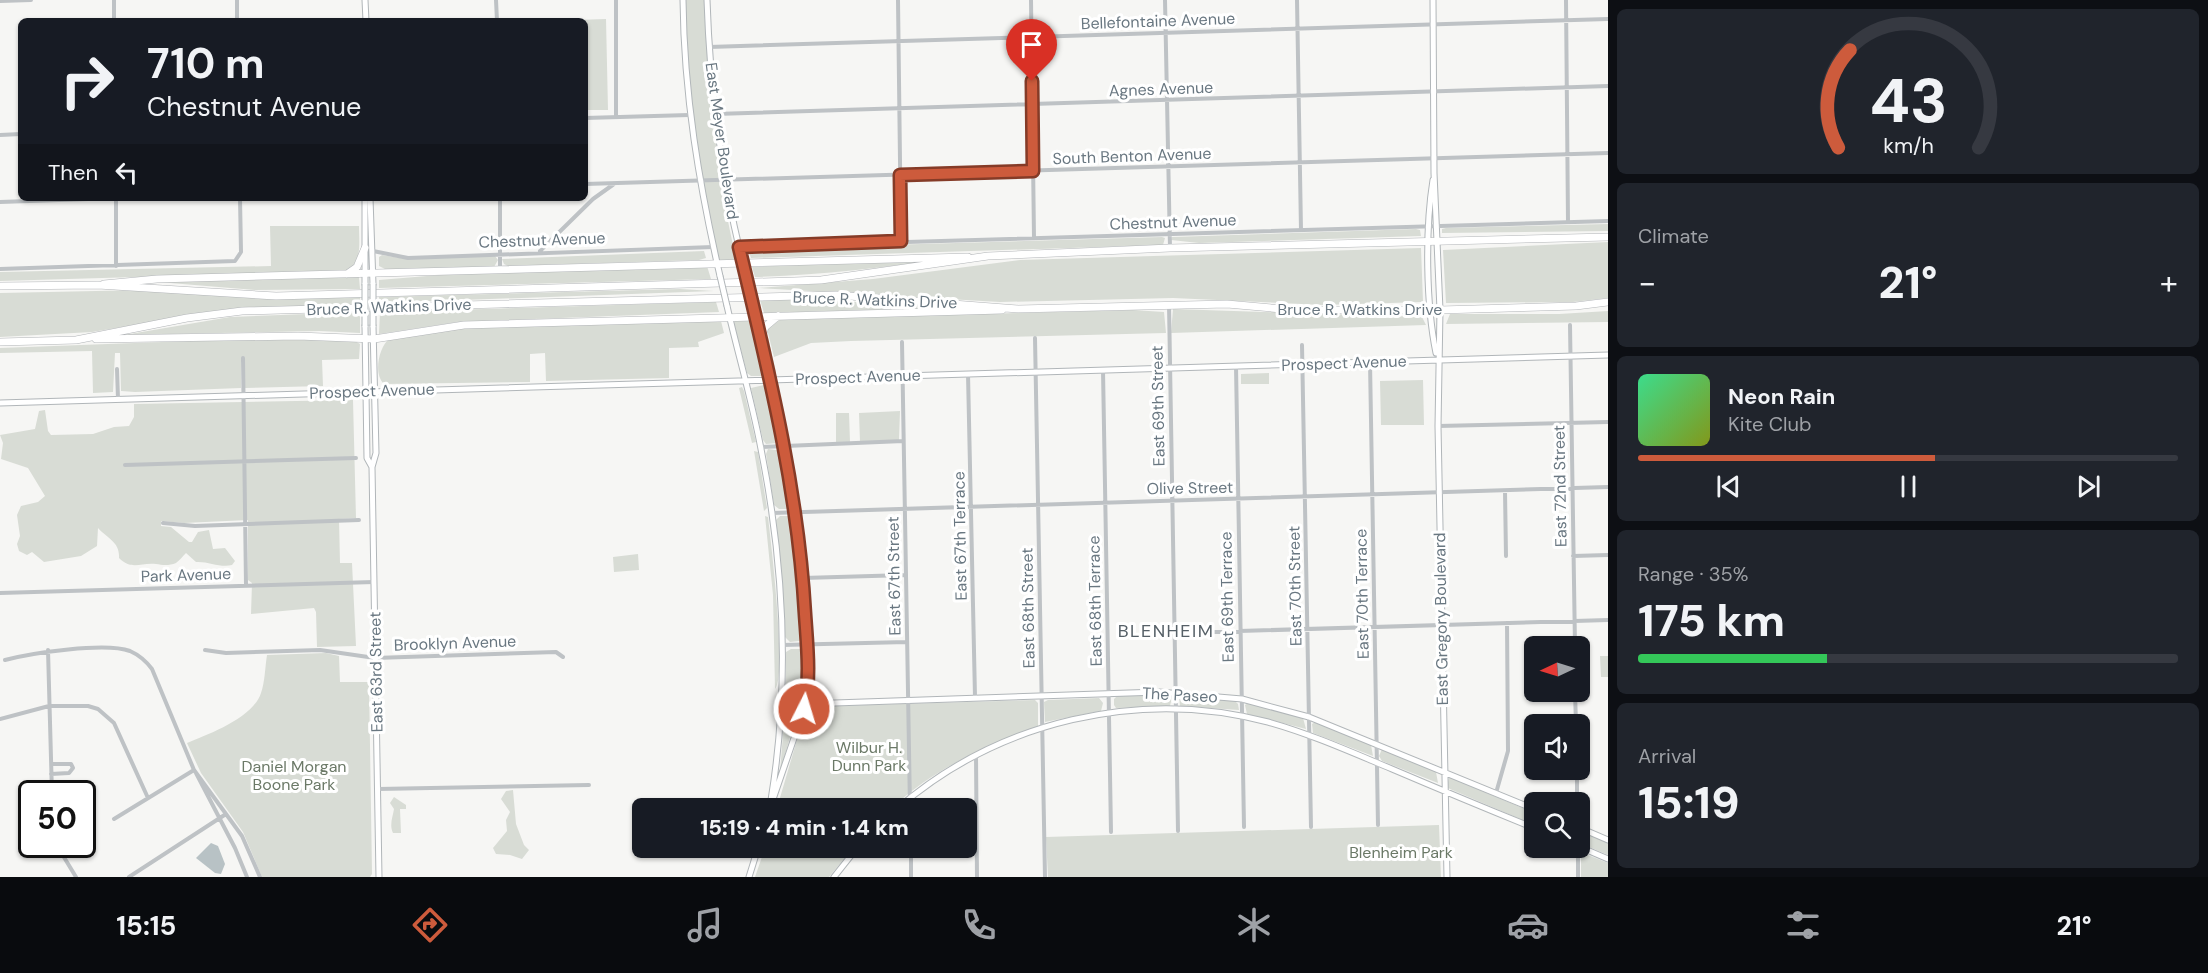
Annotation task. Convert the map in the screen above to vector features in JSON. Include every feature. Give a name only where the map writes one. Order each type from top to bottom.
[{"type":"highway","name":"Bruce R. Watkins Drive","points":[[0,286],[98,285],[276,296],[782,282],[821,280],[988,256],[1170,248],[1608,237]]},
{"type":"highway","points":[[346,274],[357,267],[365,248]]},
{"type":"highway","points":[[98,285],[158,279],[988,256]]},
{"type":"highway","name":"Bruce R. Watkins Drive","points":[[0,342],[76,340],[187,318],[242,311],[836,295],[1018,309],[1227,304],[1293,310],[1440,310],[1576,306],[1608,302]]},
{"type":"highway","points":[[76,340],[298,336],[374,339],[464,325],[1018,309]]},
{"type":"highway","points":[[761,340],[765,327],[780,315]]},
{"type":"main road","points":[[366,0],[366,18]]},
{"type":"main road","name":"East Meyer Boulevard","points":[[683,0],[689,115],[699,181],[761,447],[772,513],[782,645],[783,694],[771,798]]},
{"type":"main road","name":"East Meyer Boulevard","points":[[707,0],[708,46],[714,114],[742,263],[786,446],[803,578],[807,644],[805,704],[773,798]]},
{"type":"main road","name":"East Gregory Boulevard","points":[[1433,0],[1434,173],[1440,310],[1438,426],[1447,877]]},
{"type":"main road","name":"East Gregory Boulevard","points":[[1434,173],[1428,243],[1431,310],[1438,360]]},
{"type":"main road","name":"East 63rd Street","points":[[368,201],[365,248],[373,284],[375,391],[376,453],[372,467],[379,877]]},
{"type":"main road","name":"East 63rd Street","points":[[368,201],[373,251],[365,284],[365,338],[367,458],[372,467]]},
{"type":"main road","name":"Prospect Avenue","points":[[0,403],[1608,355]]},
{"type":"main road","name":"The Paseo","points":[[805,704],[1041,694],[1175,692],[1242,699],[1310,717],[1376,742],[1524,805]]},
{"type":"main road","points":[[782,712],[798,712],[805,704],[798,693],[783,694]]},
{"type":"main road","name":"The Paseo","points":[[910,798],[976,755],[1042,727],[1109,712],[1176,709],[1242,716],[1310,735],[1524,824]]},
{"type":"main road","points":[[1590,832],[1608,840]]},
{"type":"main road","points":[[1590,852],[1608,859]]},
{"type":"main road","points":[[749,877],[755,858]]},
{"type":"main road","points":[[834,877],[849,858]]},
{"type":"street","points":[[0,1],[31,0]]},
{"type":"street","points":[[114,0],[114,18]]},
{"type":"street","points":[[237,0],[237,18]]},
{"type":"street","points":[[496,0],[497,18]]},
{"type":"street","points":[[616,0],[616,117]]},
{"type":"street","points":[[898,0],[901,241]]},
{"type":"street","points":[[1031,0],[1034,238]]},
{"type":"street","points":[[1165,0],[1170,248]]},
{"type":"street","points":[[1297,0],[1301,230]]},
{"type":"street","points":[[1566,0],[1568,222]]},
{"type":"street","name":"Bellefontaine Avenue","points":[[708,46],[1608,19]]},
{"type":"street","name":"Agnes Avenue","points":[[714,114],[1608,86]]},
{"type":"street","points":[[588,117],[689,115]]},
{"type":"street","points":[[0,135],[18,134]]},
{"type":"street","name":"South Benton Avenue","points":[[588,184],[1608,153]]},
{"type":"street","points":[[540,252],[593,199],[616,184]]},
{"type":"street","points":[[0,202],[29,201]]},
{"type":"street","points":[[116,266],[117,201]]},
{"type":"street","points":[[0,269],[233,262],[241,252],[240,201]]},
{"type":"street","points":[[500,201],[500,269]]},
{"type":"street","name":"Chestnut Avenue","points":[[739,247],[1608,221]]},
{"type":"street","name":"Chestnut Avenue","points":[[373,251],[408,258],[713,247]]},
{"type":"street","name":"East 69th Street","points":[[1169,304],[1178,831]]},
{"type":"street","name":"East 72nd Street","points":[[1570,325],[1575,636]]},
{"type":"street","name":"East 68th Street","points":[[1035,338],[1045,877]]},
{"type":"street","name":"East 67th Street","points":[[902,342],[910,798]]},
{"type":"street","name":"East 70th Street","points":[[1302,345],[1311,827]]},
{"type":"street","points":[[243,358],[246,585]]},
{"type":"street","name":"East 70th Terrace","points":[[1370,362],[1378,825]]},
{"type":"street","name":"East 69th Terrace","points":[[1236,366],[1244,827]]},
{"type":"street","points":[[117,369],[118,399]]},
{"type":"street","name":"East 68th Terrace","points":[[1103,370],[1111,832]]},
{"type":"street","name":"East 67th Terrace","points":[[968,374],[975,698]]},
{"type":"street","points":[[1438,426],[1608,422]]},
{"type":"street","points":[[761,447],[903,441]]},
{"type":"street","points":[[125,465],[356,458]]},
{"type":"street","name":"Olive Street","points":[[772,513],[1608,488]]},
{"type":"street","points":[[1505,491],[1506,556]]},
{"type":"street","points":[[163,523],[195,526],[359,520]]},
{"type":"street","points":[[1573,556],[1608,555]]},
{"type":"street","points":[[803,578],[906,575]]},
{"type":"street","name":"Park Avenue","points":[[0,593],[374,582]]},
{"type":"street","points":[[1174,633],[1608,620]]},
{"type":"street","points":[[1496,792],[1508,751],[1507,623]]},
{"type":"street","points":[[782,645],[907,642]]},
{"type":"street","points":[[5,660],[48,650],[120,649],[142,658],[150,666],[194,770],[247,877]]},
{"type":"street","points":[[48,650],[51,780]]},
{"type":"street","name":"Brooklyn Avenue","points":[[205,650],[226,653],[320,650],[375,658],[556,652],[563,657]]},
{"type":"street","points":[[0,718],[50,706],[88,706],[105,713],[114,723],[148,798]]},
{"type":"street","points":[[976,755],[977,877]]},
{"type":"street","points":[[51,764],[71,764],[74,768],[69,773],[51,774]]},
{"type":"street","points":[[114,819],[194,770]]},
{"type":"street","points":[[194,770],[242,836],[260,877]]},
{"type":"street","points":[[378,789],[589,785]]},
{"type":"street","points":[[129,877],[226,814]]},
{"type":"street","points":[[64,858],[76,877]]},
{"type":"street","points":[[911,858],[911,877]]},
{"type":"street","points":[[1578,877],[1579,858]]},
{"type":"green space","points":[[685,0],[705,0],[709,89],[722,192],[736,260],[718,261],[697,158],[686,40]]},
{"type":"green space","points":[[606,19],[608,110],[588,110],[588,20]]},
{"type":"green space","points":[[1608,224],[1608,231],[1442,233],[1442,229],[1446,228]]},
{"type":"green space","points":[[270,226],[359,226],[357,259],[350,268],[344,271],[0,281],[0,272],[271,266]]},
{"type":"green space","points":[[1420,230],[1421,236],[1199,243],[1171,240],[1172,237]]},
{"type":"green space","points":[[1165,238],[1163,245],[751,258],[748,249]]},
{"type":"green space","points":[[1608,242],[1608,298],[1573,302],[1446,303],[1443,250]]},
{"type":"green space","points":[[1421,248],[1423,302],[1323,305],[1173,298],[1000,302],[758,288],[873,279],[1020,260]]},
{"type":"green space","points":[[704,251],[706,258],[699,260],[508,266],[502,259]]},
{"type":"green space","points":[[382,255],[406,259],[495,256],[498,260],[494,267],[387,270],[379,266],[379,257]]},
{"type":"green space","points":[[945,259],[850,271],[755,277],[752,267]]},
{"type":"green space","points":[[707,266],[711,279],[379,288],[379,280],[451,274]]},
{"type":"green space","points":[[359,277],[360,289],[255,290],[158,282]]},
{"type":"green space","points":[[680,289],[714,291],[379,303],[379,297]]},
{"type":"green space","points":[[144,290],[266,299],[360,297],[360,304],[230,309],[92,332],[0,337],[0,293]]},
{"type":"green space","points":[[810,299],[948,308],[764,313],[760,300]]},
{"type":"green space","points":[[716,302],[719,312],[458,322],[379,334],[380,312]]},
{"type":"green space","points":[[1173,309],[1422,317],[1426,325],[1171,333]]},
{"type":"green space","points":[[1133,310],[1164,312],[1166,333],[811,343],[774,357],[767,329],[781,319]]},
{"type":"green space","points":[[1608,311],[1608,322],[1446,324],[1450,314],[1559,314]]},
{"type":"green space","points":[[360,312],[360,333],[319,331],[124,335],[230,317]]},
{"type":"green space","points":[[735,320],[752,320],[764,371],[762,376],[751,376],[747,373],[734,323]]},
{"type":"green space","points":[[721,321],[724,333],[698,342],[699,347],[669,348],[669,378],[546,381],[545,353],[530,354],[530,382],[384,384],[379,374],[380,354],[389,339],[467,328]]},
{"type":"green space","points":[[765,337],[768,337],[776,372],[772,371]]},
{"type":"green space","points":[[272,338],[355,341],[360,344],[359,359],[322,360],[323,386],[245,388],[245,363],[241,362],[241,388],[135,392],[121,391],[120,353],[115,353],[113,392],[93,393],[92,351],[0,353],[0,348]]},
{"type":"green space","points":[[1269,373],[1269,384],[1241,384],[1241,374]]},
{"type":"green space","points":[[1423,380],[1424,425],[1381,425],[1380,381]]},
{"type":"green space","points":[[764,385],[768,388],[780,440],[778,443],[766,444],[763,440],[751,388]]},
{"type":"green space","points":[[742,387],[756,442],[752,443],[739,388]]},
{"type":"green space","points":[[353,400],[356,518],[339,519],[340,563],[352,563],[356,646],[317,647],[314,608],[251,614],[252,583],[248,580],[248,520],[184,523],[161,521],[161,526],[171,527],[189,542],[192,542],[198,532],[209,530],[213,549],[225,548],[235,561],[228,566],[196,562],[186,553],[171,565],[128,564],[119,558],[118,548],[98,528],[97,546],[81,556],[44,562],[32,552],[27,555],[19,551],[17,544],[20,536],[17,515],[21,506],[38,502],[45,496],[28,468],[1,459],[3,443],[0,435],[35,429],[39,411],[45,410],[48,431],[51,435],[93,434],[114,427],[129,426],[134,417],[134,404]]},
{"type":"green space","points":[[900,411],[899,440],[860,442],[859,413]]},
{"type":"green space","points":[[836,413],[849,413],[850,442],[836,442]]},
{"type":"green space","points":[[768,449],[783,451],[792,504],[789,509],[779,509],[774,505],[766,454]]},
{"type":"green space","points":[[754,451],[758,452],[767,508],[764,511]]},
{"type":"green space","points":[[765,516],[768,517],[770,531],[779,635],[778,679],[775,689],[773,595]]},
{"type":"green space","points":[[780,516],[790,516],[794,521],[803,636],[799,641],[790,642],[785,637],[776,520]]},
{"type":"green space","points":[[638,554],[639,570],[614,572],[613,557]]},
{"type":"green space","points":[[791,649],[801,649],[803,653],[802,685],[797,689],[788,688],[786,685],[786,652]]},
{"type":"green space","name":"Daniel Morgan Boone Park","points":[[326,653],[339,656],[340,682],[369,682],[372,874],[370,877],[262,877],[243,832],[201,773],[187,743],[229,724],[249,710],[261,693],[267,655]]},
{"type":"green space","points":[[1600,656],[1608,656],[1608,677],[1601,677]]},
{"type":"green space","points":[[1168,694],[1172,697],[1170,706],[1116,708],[1114,705],[1114,699],[1117,696]]},
{"type":"green space","points":[[1179,695],[1235,701],[1239,710],[1180,706]]},
{"type":"green space","points":[[1099,698],[1103,703],[1101,711],[1045,722],[1044,702],[1048,700]]},
{"type":"green space","name":"Wilbur H. Dunn Park","points":[[1035,700],[1038,703],[1038,726],[961,760],[903,798],[780,798],[801,726],[814,711],[834,706]]},
{"type":"green space","points":[[1248,703],[1303,718],[1306,729],[1247,714],[1245,705]]},
{"type":"green space","points":[[790,715],[795,720],[780,772],[784,722]]},
{"type":"green space","points":[[1315,722],[1371,745],[1373,756],[1313,733],[1312,724]]},
{"type":"green space","points":[[1382,749],[1436,772],[1438,783],[1382,761],[1379,756]]},
{"type":"green space","points":[[1449,777],[1524,809],[1524,821],[1450,789],[1447,787]]},
{"type":"green space","points":[[513,790],[516,824],[524,845],[529,850],[522,859],[496,854],[493,848],[507,831],[506,820],[510,812],[501,799],[506,791]]},
{"type":"green space","points":[[394,797],[406,805],[406,809],[400,809],[401,833],[393,833],[392,830],[394,809],[390,803]]},
{"type":"green space","name":"Blenheim Park","points":[[1439,825],[1441,877],[1048,877],[1046,837]]},
{"type":"green space","points":[[1590,836],[1608,843],[1608,855],[1590,847]]},
{"type":"green space","points":[[1590,856],[1608,863],[1608,877],[1581,877],[1581,858],[1590,858]]},
{"type":"green space","points":[[762,858],[845,858],[829,877],[755,877]]},
{"type":"shaded area","points":[[211,843],[218,846],[225,864],[221,874],[215,873],[196,858]]},
{"type":"district","name":"BLENHEIM","points":[[1166,631]]},
{"type":"route","points":[[804,709],[807,644],[796,512],[786,446],[739,247],[901,241],[900,175],[1033,171],[1032,81]]}]
